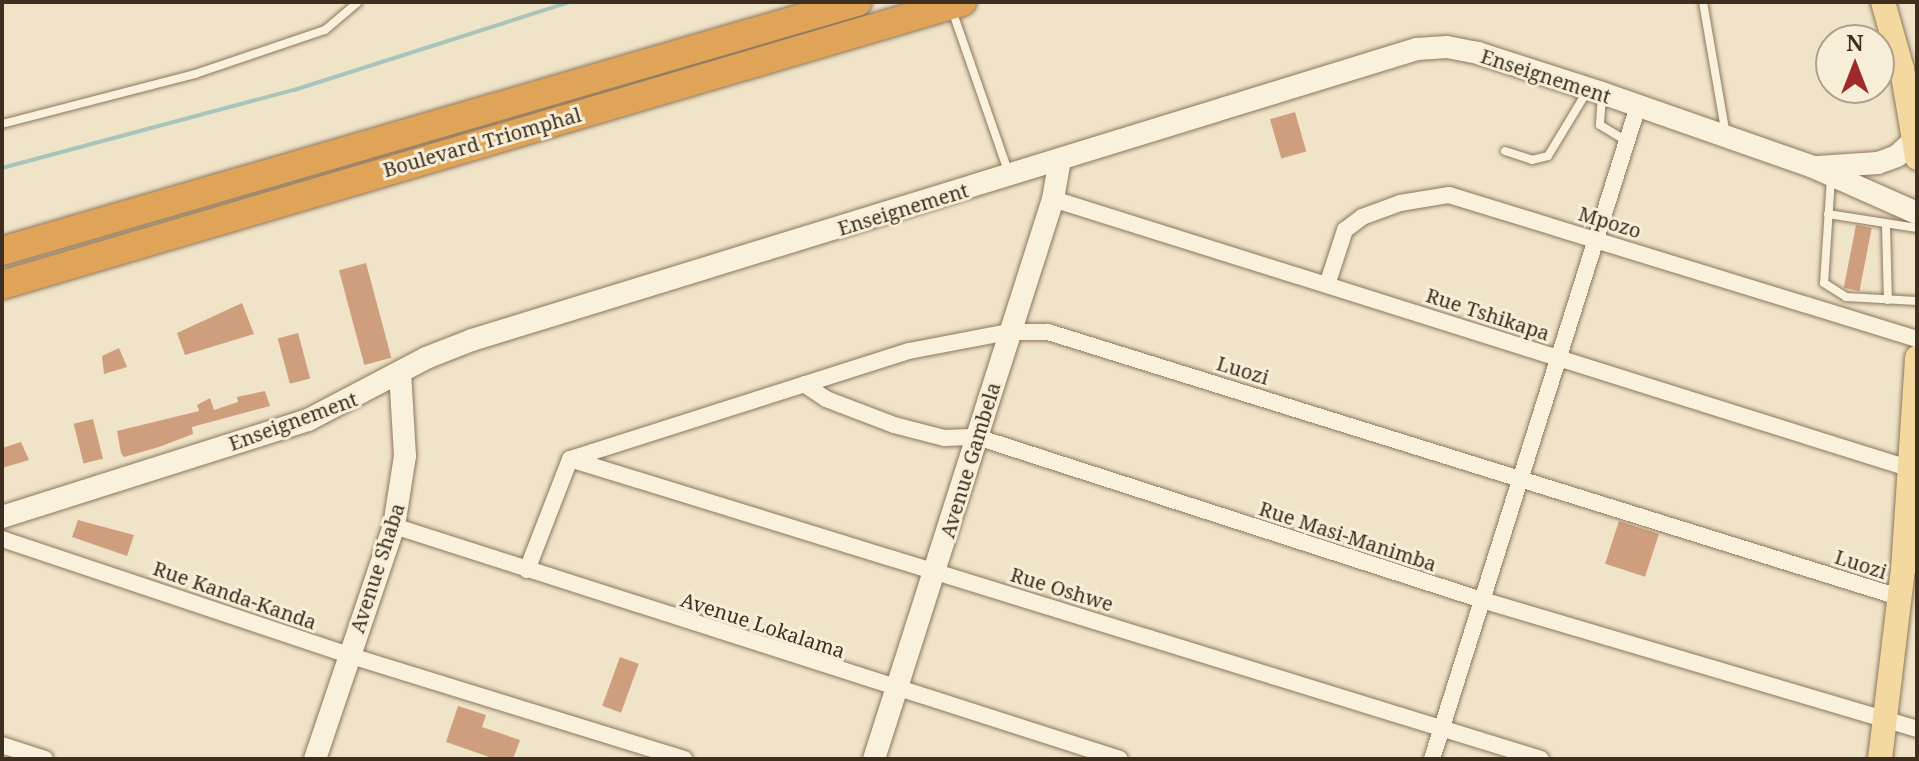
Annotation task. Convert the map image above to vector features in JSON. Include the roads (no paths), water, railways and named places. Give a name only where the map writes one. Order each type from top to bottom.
[{"type":"highway","name":"Boulevard Triomphal","points":[[2,251],[857,2]]},
{"type":"highway","name":"Boulevard Triomphal","points":[[2,285],[954,3]]},
{"type":"main road","points":[[1883,2],[1916,149]]},
{"type":"main road","points":[[1880,759],[1899,597],[1910,570],[1917,357]]},
{"type":"street","name":"Enseignement","points":[[2,517],[308,420],[400,372],[472,340],[1417,49],[1447,47],[1478,53],[1596,91],[1822,171],[1917,213]]},
{"type":"street","points":[[1432,759],[1482,600],[1524,481],[1638,106]]},
{"type":"street","name":"Enseignement","points":[[1822,171],[1878,163],[1916,149]]},
{"type":"street","name":"Avenue Gambela","points":[[874,759],[938,571],[1009,332],[1053,199],[1060,160]]},
{"type":"street","name":"Mpozo","points":[[1328,282],[1345,230],[1362,217],[1422,197],[1449,195],[1917,339]]},
{"type":"street","name":"Rue Tshikapa","points":[[1053,199],[1328,282],[1913,470]]},
{"type":"street","name":"Luozi","points":[[570,459],[909,351],[1009,332],[1048,332],[1899,597]]},
{"type":"street","name":"Avenue Shaba","points":[[315,759],[394,526],[405,456],[400,372]]},
{"type":"street","name":"Rue Masi-Manimba","points":[[804,384],[826,399],[894,425],[944,438],[977,437],[1482,600],[1884,722]]},
{"type":"street","points":[[527,570],[570,459]]},
{"type":"street","name":"Rue Oshwe","points":[[570,459],[1541,759]]},
{"type":"street","name":"Avenue Lokalama","points":[[394,526],[1120,759]]},
{"type":"street","name":"Rue Kanda-Kanda","points":[[2,539],[348,655],[684,759]]},
{"type":"street","points":[[1884,722],[1917,729]]},
{"type":"street","points":[[2,745],[45,759]]},
{"type":"lane","points":[[2,124],[195,74],[310,35],[336,24],[358,2]]},
{"type":"lane","points":[[1703,2],[1726,136]]},
{"type":"lane","points":[[954,3],[1009,176]]},
{"type":"lane","points":[[1596,91],[1600,125],[1628,141]]},
{"type":"lane","points":[[1505,151],[1532,160],[1548,156],[1596,91]]},
{"type":"lane","points":[[1822,171],[1828,214],[1824,283],[1846,297],[1917,301]]},
{"type":"lane","points":[[1828,214],[1886,226],[1917,228]]},
{"type":"lane","points":[[1886,226],[1888,300]]},
{"type":"waterway","points":[[2,168],[294,90],[569,2]]}]
